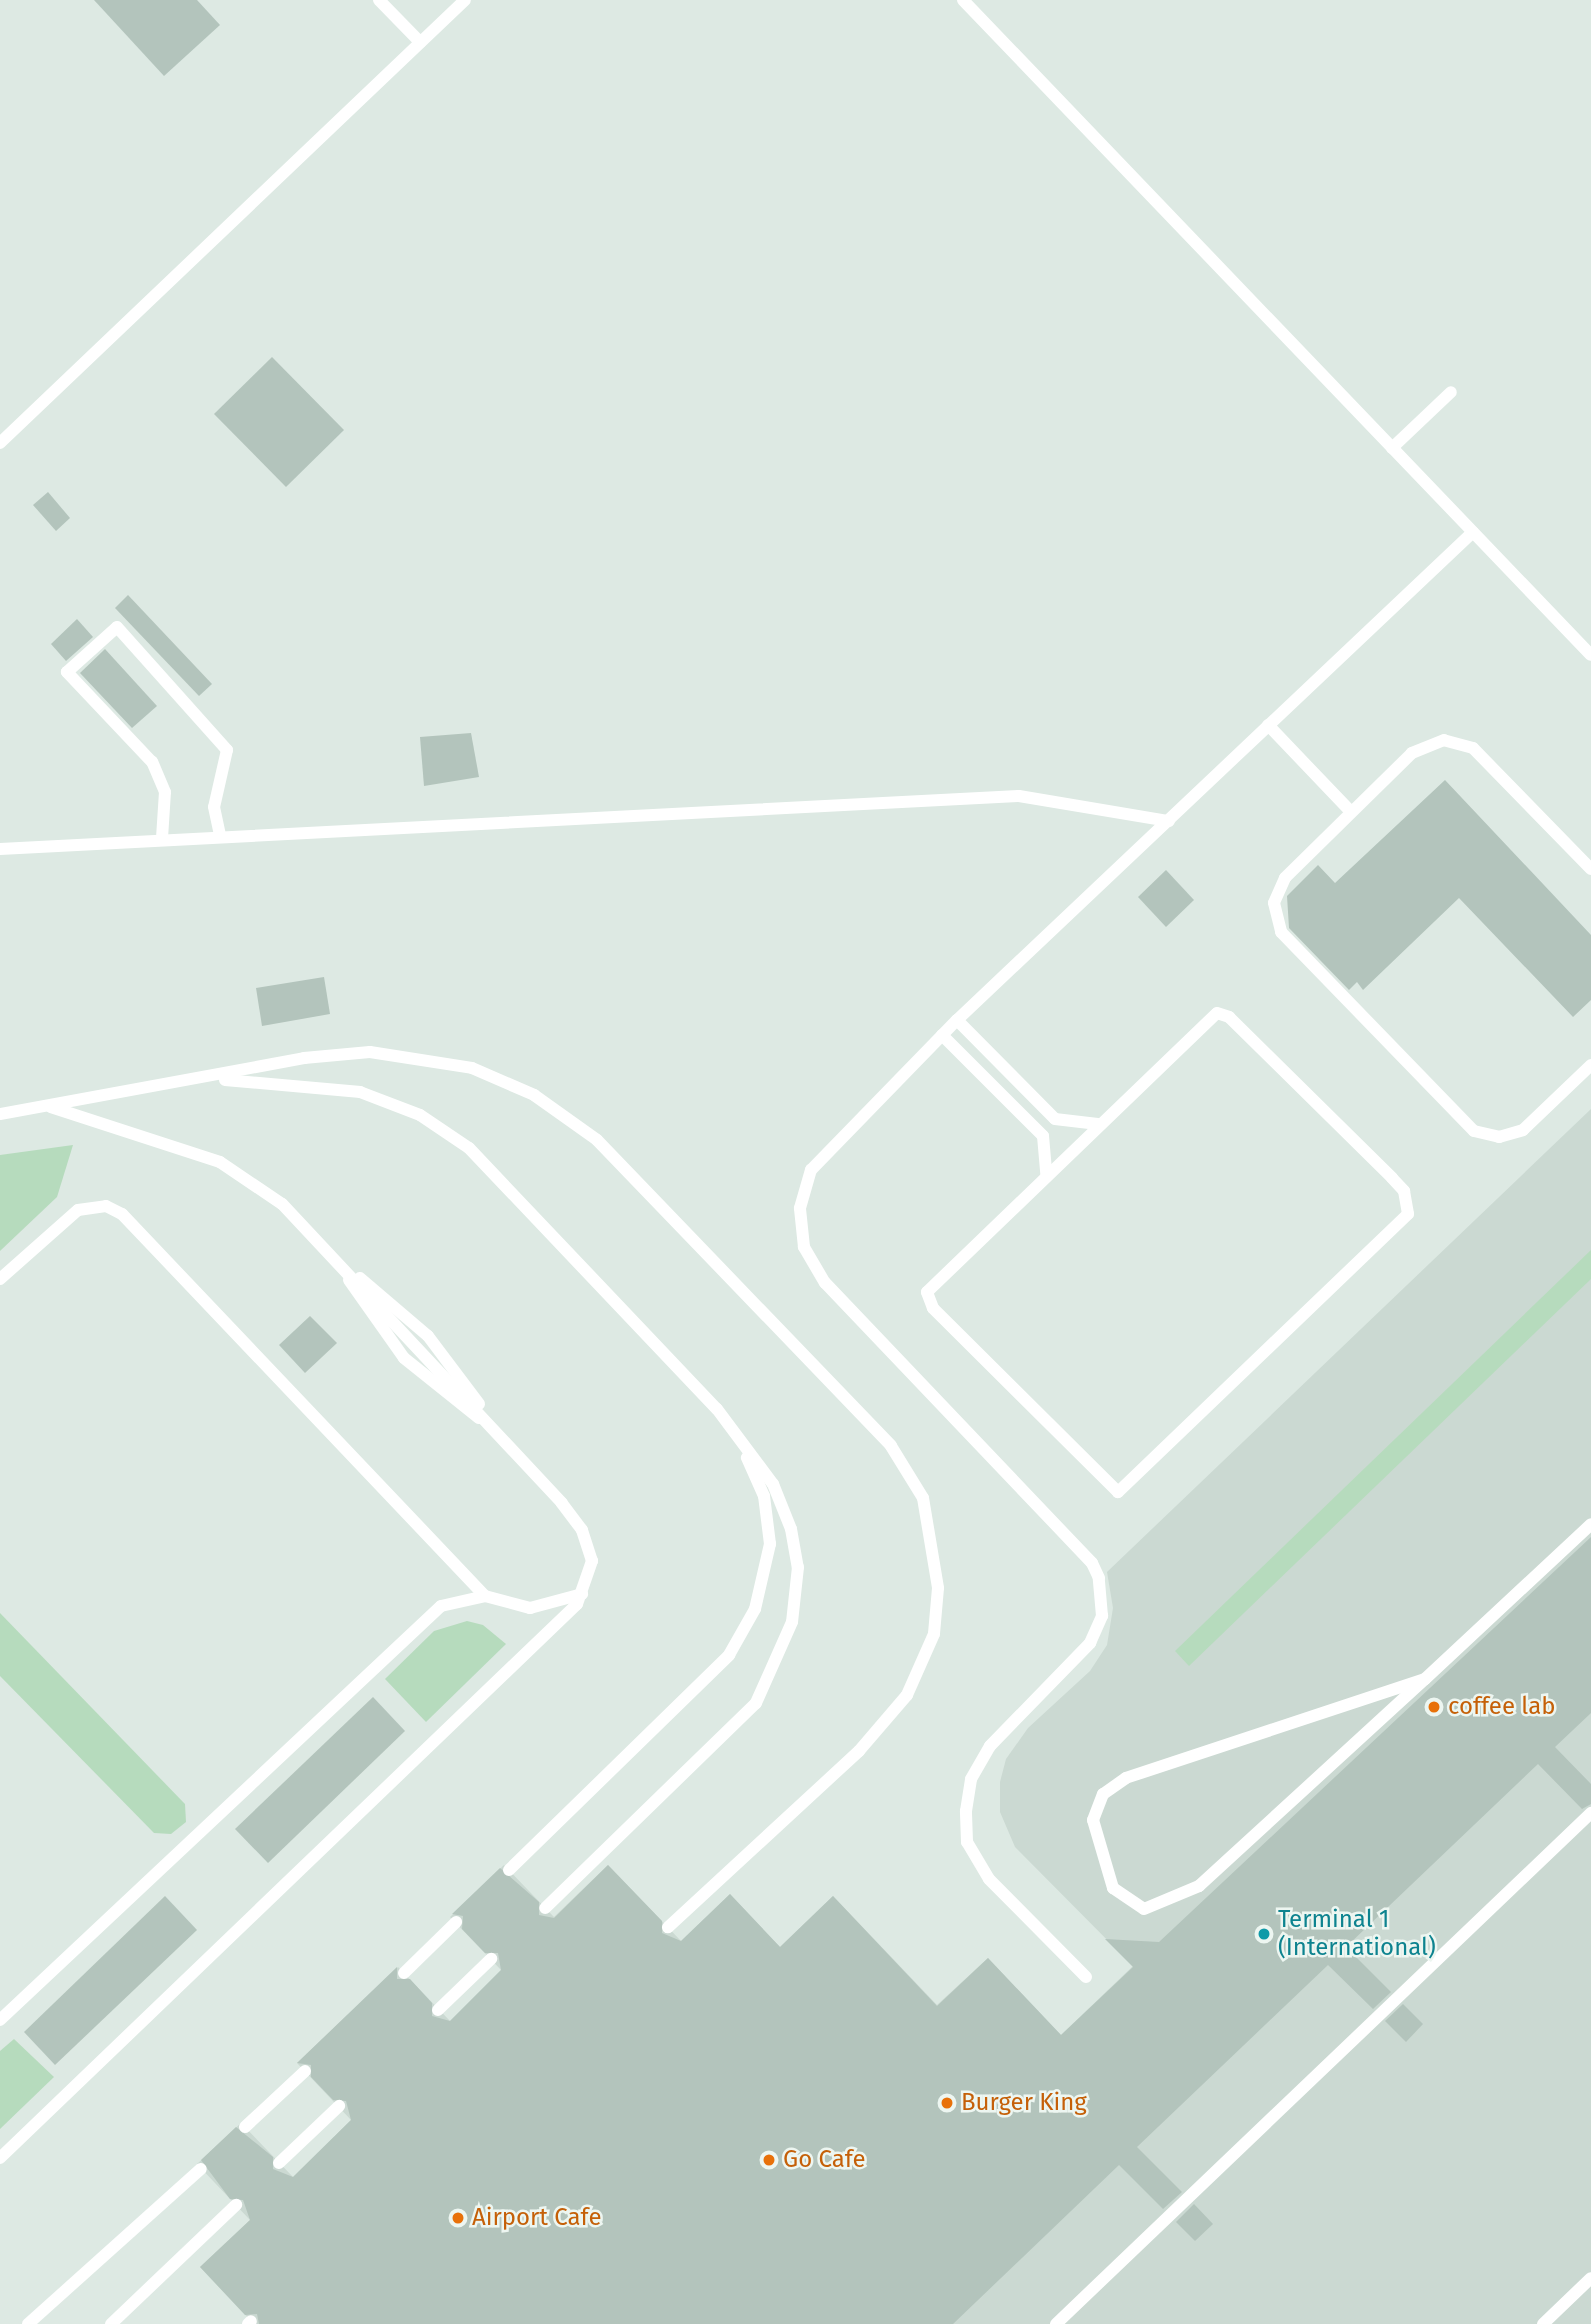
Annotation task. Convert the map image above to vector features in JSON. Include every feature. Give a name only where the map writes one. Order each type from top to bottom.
[{"type":"lane","points":[[379,0],[420,43]]},
{"type":"lane","points":[[0,443],[465,0]]},
{"type":"lane","points":[[963,0],[1591,655]]},
{"type":"lane","points":[[1392,448],[1451,392]]},
{"type":"lane","points":[[1086,1977],[989,1879],[967,1842],[966,1811],[971,1779],[990,1746],[1090,1643],[1102,1616],[1099,1578],[1092,1563],[825,1283],[804,1247],[800,1208],[811,1170],[942,1035],[1473,532]]},
{"type":"lane","points":[[162,838],[165,792],[152,762],[67,672],[117,626],[228,750],[214,807],[220,835]]},
{"type":"lane","points":[[1268,725],[1351,812]]},
{"type":"lane","points":[[1591,869],[1473,748],[1458,742],[1427,744],[1412,753],[1351,812],[1276,891],[1281,932],[1474,1131],[1499,1137],[1523,1130],[1591,1065]]},
{"type":"lane","points":[[0,849],[162,838],[1019,796],[1169,821]]},
{"type":"lane","points":[[1223,1014],[1364,1149],[1409,1202],[1403,1224],[1124,1491],[1112,1490],[928,1301],[932,1284],[1046,1174],[1211,1016],[1223,1014]]},
{"type":"lane","points":[[957,1020],[1055,1119],[1098,1124]]},
{"type":"lane","points":[[942,1035],[1043,1136],[1046,1174]]},
{"type":"lane","points":[[0,1114],[369,1052],[472,1068],[534,1095],[597,1140],[908,1470],[934,1538],[938,1588],[934,1634],[907,1695],[859,1751],[668,1927]]},
{"type":"lane","points":[[200,1079],[322,1085],[420,1115],[469,1148],[718,1409],[773,1483],[791,1530],[798,1567],[792,1622],[777,1666],[727,1737],[545,1908]]},
{"type":"lane","points":[[0,2158],[582,1594],[592,1561],[582,1530],[494,1428],[282,1203],[220,1162],[51,1106]]},
{"type":"lane","points":[[0,1279],[78,1210],[106,1206],[122,1214],[485,1596]]},
{"type":"lane","points":[[509,1870],[729,1655],[755,1609],[770,1544],[764,1496],[718,1409]]},
{"type":"lane","points":[[1425,1679],[1126,1778],[1103,1794],[1093,1820],[1113,1888],[1144,1909],[1199,1886],[1425,1679],[1591,1524]]},
{"type":"lane","points":[[0,2020],[441,1606],[485,1596],[530,1608],[582,1594]]},
{"type":"lane","points":[[1056,2324],[1591,1813]]},
{"type":"lane","points":[[404,1973],[456,1922]]},
{"type":"lane","points":[[438,2010],[491,1959]]},
{"type":"lane","points":[[245,2127],[305,2071]]},
{"type":"lane","points":[[279,2163],[339,2106]]},
{"type":"lane","points":[[28,2324],[201,2169]]},
{"type":"lane","points":[[111,2324],[236,2205]]},
{"type":"lane","points":[[1543,2324],[1591,2278]]},
{"type":"shaded area","points":[[1591,1109],[1591,2324],[254,2324],[200,2267],[250,2220],[197,2164],[241,2123],[293,2177],[351,2120],[297,2063],[398,1967],[450,2021],[501,1970],[450,1917],[504,1865],[554,1917],[608,1865],[681,1941],[730,1894],[780,1947],[833,1896],[937,2005],[988,1958],[1061,2035],[1133,1966],[1015,1847],[1000,1812],[1000,1782],[1006,1759],[1028,1728],[1090,1671],[1107,1645],[1113,1608],[1107,1572]]},
{"type":"green space","points":[[73,1145],[57,1197],[0,1251],[0,1155]]},
{"type":"green space","points":[[1591,1250],[1591,1279],[1189,1666],[1175,1651]]},
{"type":"green space","points":[[0,1613],[185,1804],[186,1822],[171,1834],[154,1833],[0,1676]]},
{"type":"green space","points":[[467,1621],[483,1625],[506,1644],[426,1722],[385,1679],[434,1631]]},
{"type":"green space","points":[[14,2039],[54,2077],[0,2129],[0,2051]]},
{"type":"building","points":[[94,0],[197,0],[220,25],[164,76]]},
{"type":"building","points":[[272,357],[344,430],[286,487],[214,414]]},
{"type":"building","points":[[48,492],[70,518],[56,531],[33,505]]},
{"type":"building","points":[[128,595],[212,684],[199,696],[115,608]]},
{"type":"building","points":[[77,619],[93,637],[66,661],[51,644]]},
{"type":"building","points":[[105,649],[157,706],[132,728],[80,673]]},
{"type":"building","points":[[471,733],[479,777],[424,786],[420,737]]},
{"type":"building","points":[[1445,780],[1591,935],[1591,1000],[1573,1017],[1459,898],[1363,990],[1357,982],[1349,990],[1289,928],[1287,896],[1318,865],[1335,883]]},
{"type":"building","points":[[1166,870],[1194,900],[1166,927],[1138,897]]},
{"type":"building","points":[[324,977],[330,1014],[262,1026],[256,988]]},
{"type":"building","points":[[310,1316],[337,1343],[305,1373],[279,1345]]},
{"type":"building","name":"Terminal 1 (International)","points":[[1591,1537],[1591,1713],[1555,1747],[1591,1784],[1591,1804],[1582,1809],[1538,1764],[1346,1947],[1391,1992],[1373,2009],[1328,1965],[1137,2147],[1182,2192],[1163,2209],[1119,2165],[953,2324],[259,2324],[257,2314],[245,2315],[200,2267],[250,2220],[243,2200],[230,2199],[201,2160],[236,2127],[273,2157],[273,2169],[293,2177],[351,2120],[346,2101],[333,2100],[311,2077],[311,2065],[297,2063],[397,1967],[397,1979],[410,1979],[432,2003],[432,2016],[450,2021],[501,1970],[498,1953],[485,1953],[462,1929],[463,1916],[452,1914],[500,1868],[539,1902],[539,1915],[554,1918],[608,1865],[662,1921],[662,1933],[681,1941],[730,1894],[780,1947],[833,1896],[937,2006],[988,1958],[1061,2035],[1133,1967],[1105,1939],[1159,1942]]},
{"type":"building","points":[[373,1697],[405,1731],[268,1863],[235,1829]]},
{"type":"building","points":[[165,1896],[197,1930],[55,2065],[24,2032]]},
{"type":"building","points":[[1403,2004],[1423,2024],[1406,2042],[1385,2021]]},
{"type":"building","points":[[1194,2204],[1213,2224],[1195,2241],[1176,2222]]},
{"type":"place","name":"coffee lab","points":[[1434,1707]]},
{"type":"place","name":"Terminal 1 (International)","points":[[1264,1934]]},
{"type":"place","name":"Burger King","points":[[947,2103]]},
{"type":"place","name":"Go Cafe","points":[[769,2160]]},
{"type":"place","name":"Airport Cafe","points":[[458,2218]]}]
